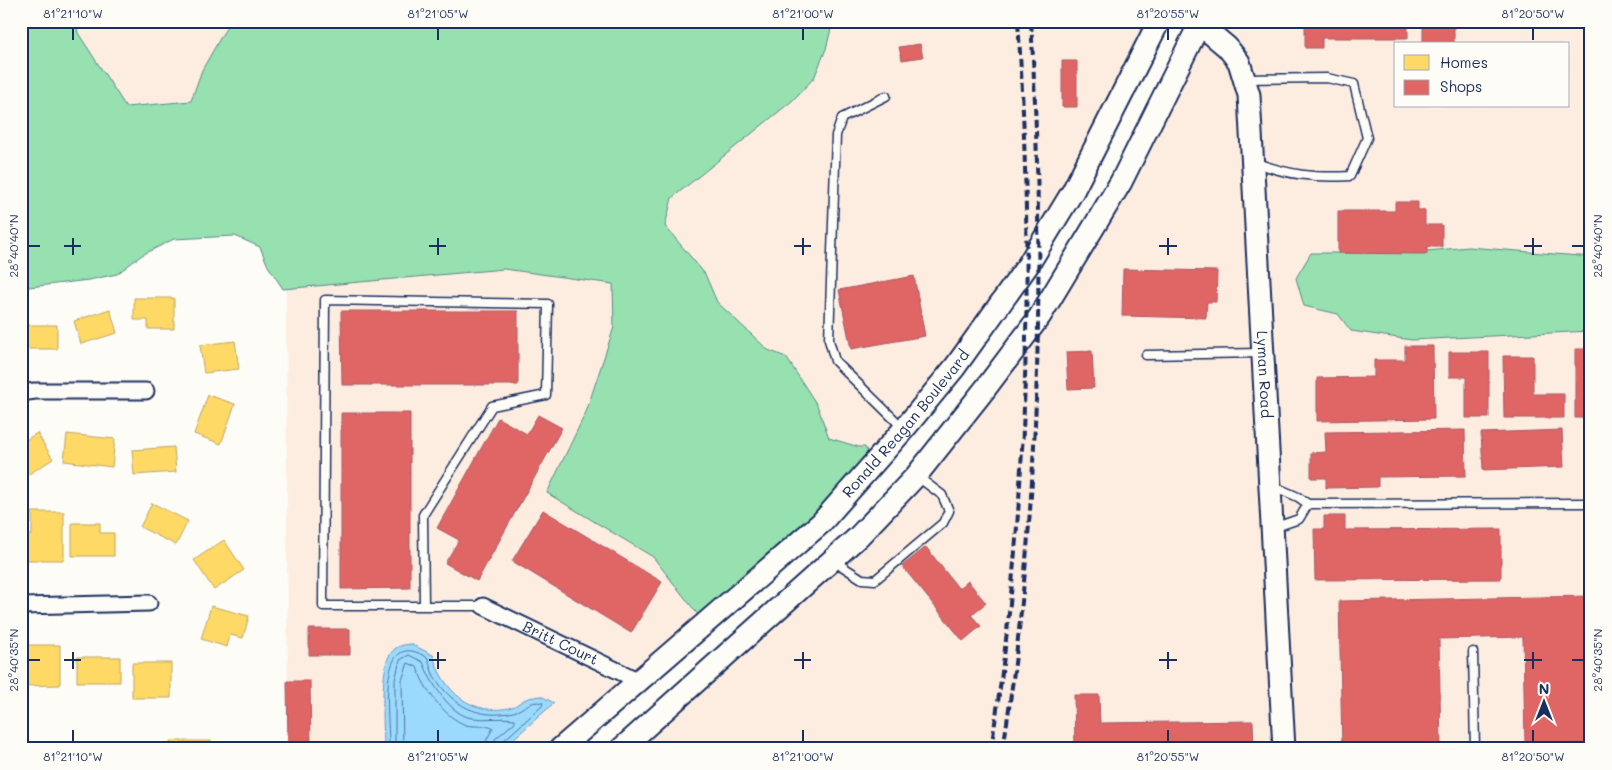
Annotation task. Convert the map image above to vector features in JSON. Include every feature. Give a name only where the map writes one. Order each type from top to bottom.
[{"type":"main road","name":"Ronald Reagan Boulevard","points":[[560,749],[821,523],[904,429],[955,367],[1028,265],[1073,191],[1159,21]]},
{"type":"main road","name":"Lyman Road","points":[[1199,22],[1239,62],[1249,95],[1274,528],[1284,749]]},
{"type":"main road","points":[[621,749],[858,537],[916,476],[1040,316],[1121,182],[1199,22]]},
{"type":"street","points":[[21,393],[35,391],[146,390]]},
{"type":"street","points":[[21,606],[150,603]]},
{"type":"street","name":"Britt Court","points":[[482,606],[639,681]]},
{"type":"lane","points":[[1244,79],[1326,78],[1354,84],[1367,138],[1350,176],[1320,178],[1283,173],[1253,162]]},
{"type":"lane","points":[[886,96],[842,118],[836,135],[829,340],[835,361],[904,429]]},
{"type":"lane","points":[[424,606],[423,516],[492,406],[546,395],[548,304],[325,300],[323,606],[424,606],[482,606]]},
{"type":"lane","points":[[1146,355],[1264,353]]},
{"type":"lane","points":[[833,560],[862,579],[875,580],[942,524],[949,511],[942,495],[916,476]]},
{"type":"lane","points":[[1271,485],[1298,497],[1308,504],[1591,503]]},
{"type":"lane","points":[[1274,528],[1300,519],[1308,504]]},
{"type":"lane","points":[[1474,652],[1475,749]]},
{"type":"shaded area","points":[[76,21],[230,21],[202,70],[192,101],[126,107],[78,33]]},
{"type":"shaded area","points":[[833,21],[1149,21],[1065,185],[1020,259],[949,360],[869,455],[859,447],[829,438],[817,405],[786,357],[768,350],[717,302],[705,274],[665,226],[672,198],[792,101],[814,78],[826,49]]},
{"type":"shaded area","points":[[1211,21],[1591,21],[1591,257],[1469,247],[1406,253],[1311,253],[1304,306],[1338,314],[1548,332],[1591,331],[1591,749],[1293,749],[1258,94]]},
{"type":"shaded area","points":[[1202,40],[1221,55],[1231,68],[1240,97],[1275,749],[635,749],[680,711],[863,546],[923,482]]},
{"type":"shaded area","points":[[504,269],[613,284],[614,327],[586,412],[547,493],[653,557],[699,616],[638,669],[478,593],[471,612],[621,684],[544,749],[502,749],[553,703],[525,699],[514,707],[499,709],[472,707],[451,690],[438,673],[433,655],[398,646],[389,655],[384,678],[384,749],[288,749],[286,288]]},
{"type":"green space","points":[[21,21],[76,21],[78,33],[126,107],[191,101],[202,70],[230,21],[833,21],[826,49],[814,78],[792,101],[672,198],[665,226],[705,274],[717,302],[768,350],[786,357],[817,405],[829,438],[865,447],[869,455],[815,515],[699,616],[653,557],[547,493],[586,412],[614,327],[613,284],[504,269],[283,289],[268,266],[260,247],[235,236],[174,239],[142,255],[117,274],[89,280],[21,288]]},
{"type":"green space","points":[[1469,247],[1591,257],[1591,331],[1412,340],[1351,331],[1338,314],[1304,306],[1296,278],[1311,253],[1406,253]]},
{"type":"water","points":[[411,644],[433,655],[444,680],[461,699],[472,705],[485,709],[498,709],[513,707],[528,698],[541,696],[554,703],[502,749],[384,749],[383,713],[387,661],[395,649],[402,645]]},
{"type":"building: Homes","points":[[134,298],[174,298],[174,329],[148,329],[148,320],[134,320]]},
{"type":"building: Homes","points":[[110,309],[117,333],[81,344],[74,321]]},
{"type":"building: Homes","points":[[21,325],[57,325],[57,349],[21,349]]},
{"type":"building: Homes","points":[[235,341],[239,369],[204,373],[200,345]]},
{"type":"building: Homes","points":[[208,395],[235,404],[221,444],[194,434]]},
{"type":"building: Homes","points":[[37,433],[53,459],[21,479],[21,443]]},
{"type":"building: Homes","points":[[67,434],[115,439],[112,467],[64,461]]},
{"type":"building: Homes","points":[[174,447],[176,472],[134,475],[132,450]]},
{"type":"building: Homes","points":[[152,503],[188,521],[176,545],[140,527]]},
{"type":"building: Homes","points":[[32,512],[64,512],[64,560],[21,560],[21,535],[32,535]]},
{"type":"building: Homes","points":[[72,523],[100,523],[100,533],[114,533],[114,556],[72,556]]},
{"type":"building: Homes","points":[[224,540],[244,570],[214,590],[194,560]]},
{"type":"building: Homes","points":[[211,606],[249,616],[243,638],[230,635],[227,647],[201,639]]},
{"type":"building: Homes","points":[[21,645],[60,645],[60,685],[21,686]]},
{"type":"building: Homes","points":[[77,657],[120,657],[120,682],[77,682]]},
{"type":"building: Homes","points":[[132,663],[171,663],[171,698],[132,698]]},
{"type":"building: Homes","points":[[170,741],[211,741],[211,749],[170,749]]},
{"type":"building: Homes","points":[[231,743],[257,743],[257,749],[231,749]]},
{"type":"building: Shops","points":[[1305,21],[1408,21],[1408,38],[1322,38],[1322,48],[1305,48]]},
{"type":"building: Shops","points":[[1423,21],[1454,21],[1454,42],[1423,42]]},
{"type":"building: Shops","points":[[920,44],[923,57],[902,60],[899,47]]},
{"type":"building: Shops","points":[[1062,61],[1077,61],[1077,107],[1062,107]]},
{"type":"building: Shops","points":[[1395,202],[1418,202],[1418,210],[1425,210],[1425,225],[1442,225],[1442,247],[1427,247],[1427,254],[1338,253],[1338,211],[1395,211]]},
{"type":"building: Shops","points":[[1123,269],[1217,271],[1216,302],[1207,302],[1206,318],[1122,316]]},
{"type":"building: Shops","points":[[914,276],[925,336],[851,349],[839,290]]},
{"type":"building: Shops","points":[[341,311],[518,311],[518,385],[342,385]]},
{"type":"building: Shops","points":[[1405,346],[1433,346],[1434,419],[1317,421],[1317,378],[1374,377],[1374,360],[1405,360]]},
{"type":"building: Shops","points":[[1575,349],[1591,349],[1591,418],[1575,418]]},
{"type":"building: Shops","points":[[1092,351],[1094,388],[1068,389],[1066,352]]},
{"type":"building: Shops","points":[[1449,352],[1489,352],[1489,418],[1466,418],[1466,377],[1449,377]]},
{"type":"building: Shops","points":[[1503,356],[1533,356],[1533,394],[1564,394],[1564,418],[1504,418]]},
{"type":"building: Shops","points":[[341,413],[410,413],[410,588],[341,589]]},
{"type":"building: Shops","points":[[538,415],[562,428],[477,581],[445,563],[459,540],[437,528],[498,418],[527,434]]},
{"type":"building: Shops","points":[[1465,430],[1466,476],[1378,477],[1378,487],[1326,488],[1326,478],[1311,478],[1311,453],[1326,452],[1325,432]]},
{"type":"building: Shops","points":[[1562,430],[1564,467],[1483,470],[1481,433]]},
{"type":"building: Shops","points":[[543,510],[662,582],[631,633],[512,561]]},
{"type":"building: Shops","points":[[1324,516],[1345,516],[1345,530],[1501,529],[1501,579],[1315,580],[1314,529],[1324,529]]},
{"type":"building: Shops","points":[[926,547],[959,589],[968,581],[986,603],[971,615],[981,626],[963,641],[902,566]]},
{"type":"building: Shops","points":[[1591,596],[1591,743],[1525,745],[1523,637],[1439,639],[1441,749],[1342,749],[1339,601]]},
{"type":"building: Shops","points":[[309,629],[350,629],[350,655],[309,655]]},
{"type":"building: Shops","points":[[287,681],[310,681],[311,747],[326,749],[288,749]]},
{"type":"building: Shops","points":[[1074,695],[1099,695],[1100,723],[1253,721],[1254,749],[1075,749]]},
{"type":"railway","points":[[991,749],[1014,568],[1025,386],[1027,295],[1026,203],[1018,21]]},
{"type":"railway","points":[[1003,749],[1016,658],[1025,567],[1036,386],[1038,204],[1031,21]]}]
